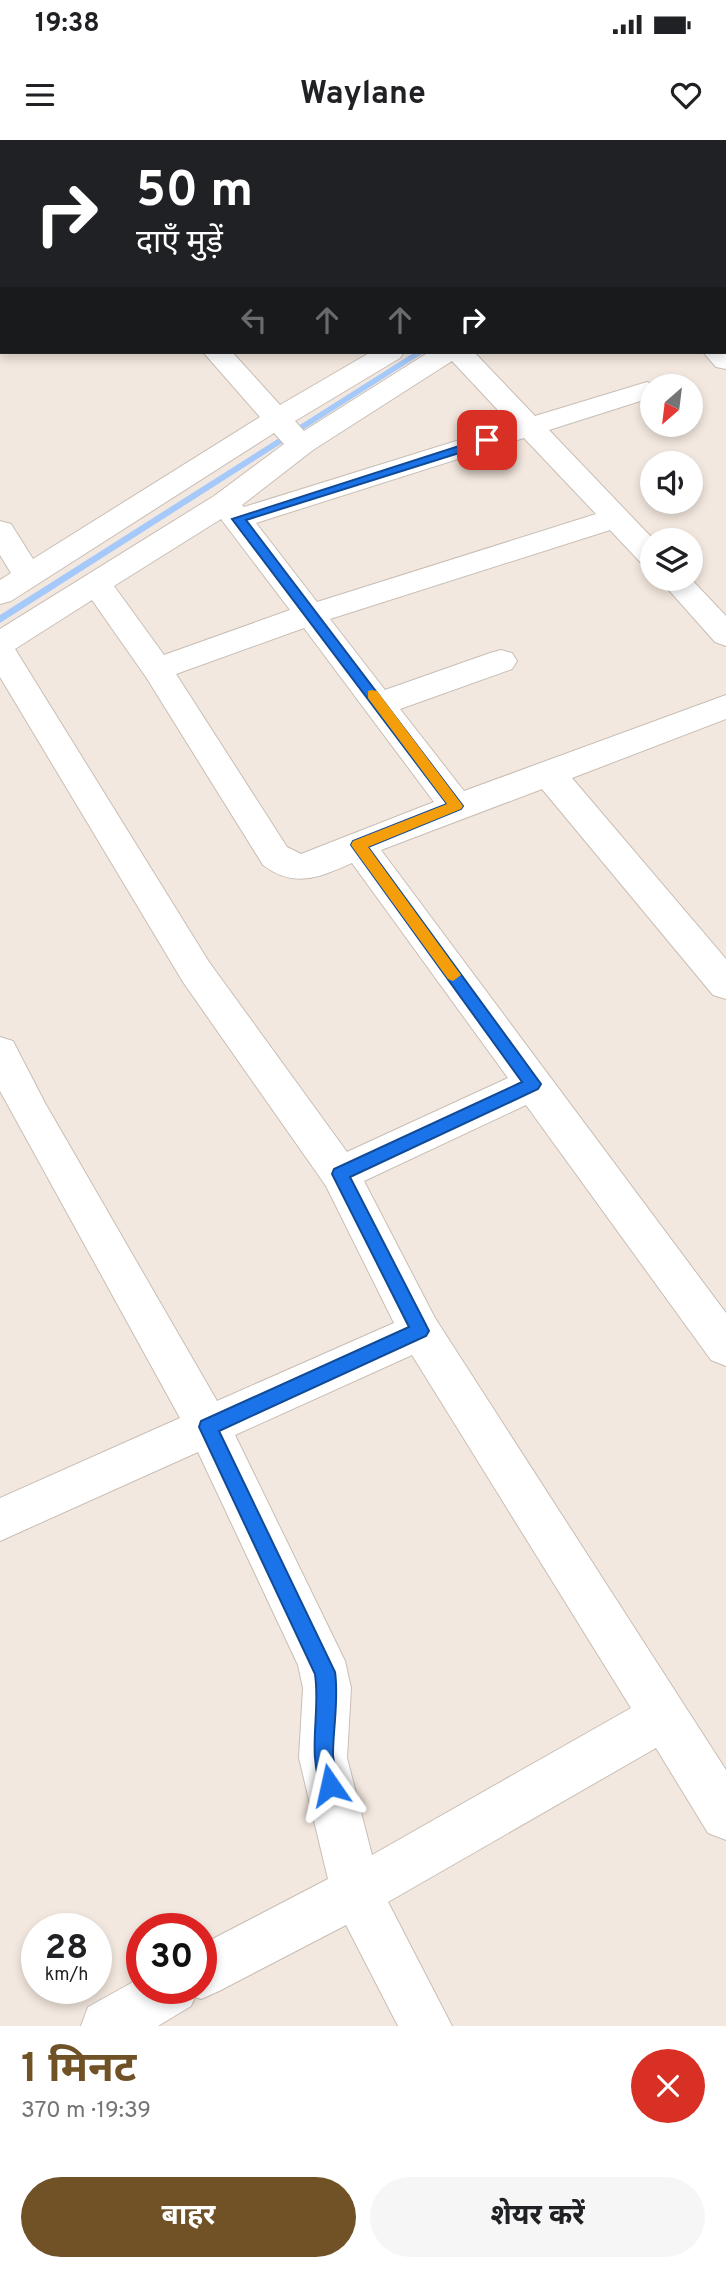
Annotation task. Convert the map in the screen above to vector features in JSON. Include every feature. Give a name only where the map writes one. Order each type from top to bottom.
[{"type":"street","points":[[219,354],[290,433]]},
{"type":"street","points":[[232,511],[290,433],[388,354]]},
{"type":"street","points":[[0,594],[290,433],[444,354]]},
{"type":"street","points":[[461,354],[640,543]]},
{"type":"street","points":[[0,645],[95,582],[232,511],[530,427],[640,392]]},
{"type":"street","points":[[232,511],[456,806]]},
{"type":"street","points":[[158,669],[312,614],[616,518]]},
{"type":"street","points":[[0,531],[29,576]]},
{"type":"street","points":[[95,582],[158,669],[275,856],[288,866],[298,869],[312,866],[456,806],[667,731],[726,706]]},
{"type":"street","points":[[685,591],[726,635]]},
{"type":"street","points":[[0,650],[197,972],[340,1174],[420,1331],[726,1815]]},
{"type":"street","points":[[380,704],[501,661]]},
{"type":"street","points":[[550,774],[726,985]]},
{"type":"street","points":[[358,845],[726,1346]]},
{"type":"street","points":[[0,1052],[208,1427],[325,1672],[327,1688],[323,1758],[356,1892],[426,2026]]},
{"type":"street","points":[[340,1174],[533,1084]]},
{"type":"street","points":[[0,1520],[420,1331]]},
{"type":"street","points":[[217,1965],[356,1892],[665,1716]]},
{"type":"street","points":[[107,2026],[145,2004]]},
{"type":"waterway","points":[[0,620],[418,354]]},
{"type":"slow traffic","points":[[372,695],[456,806],[358,845],[453,975]]},
{"type":"route","points":[[330,1785],[323,1758],[327,1688],[325,1672],[208,1427],[420,1331],[340,1174],[533,1084],[358,845],[456,806],[238,519],[487,440]]}]
